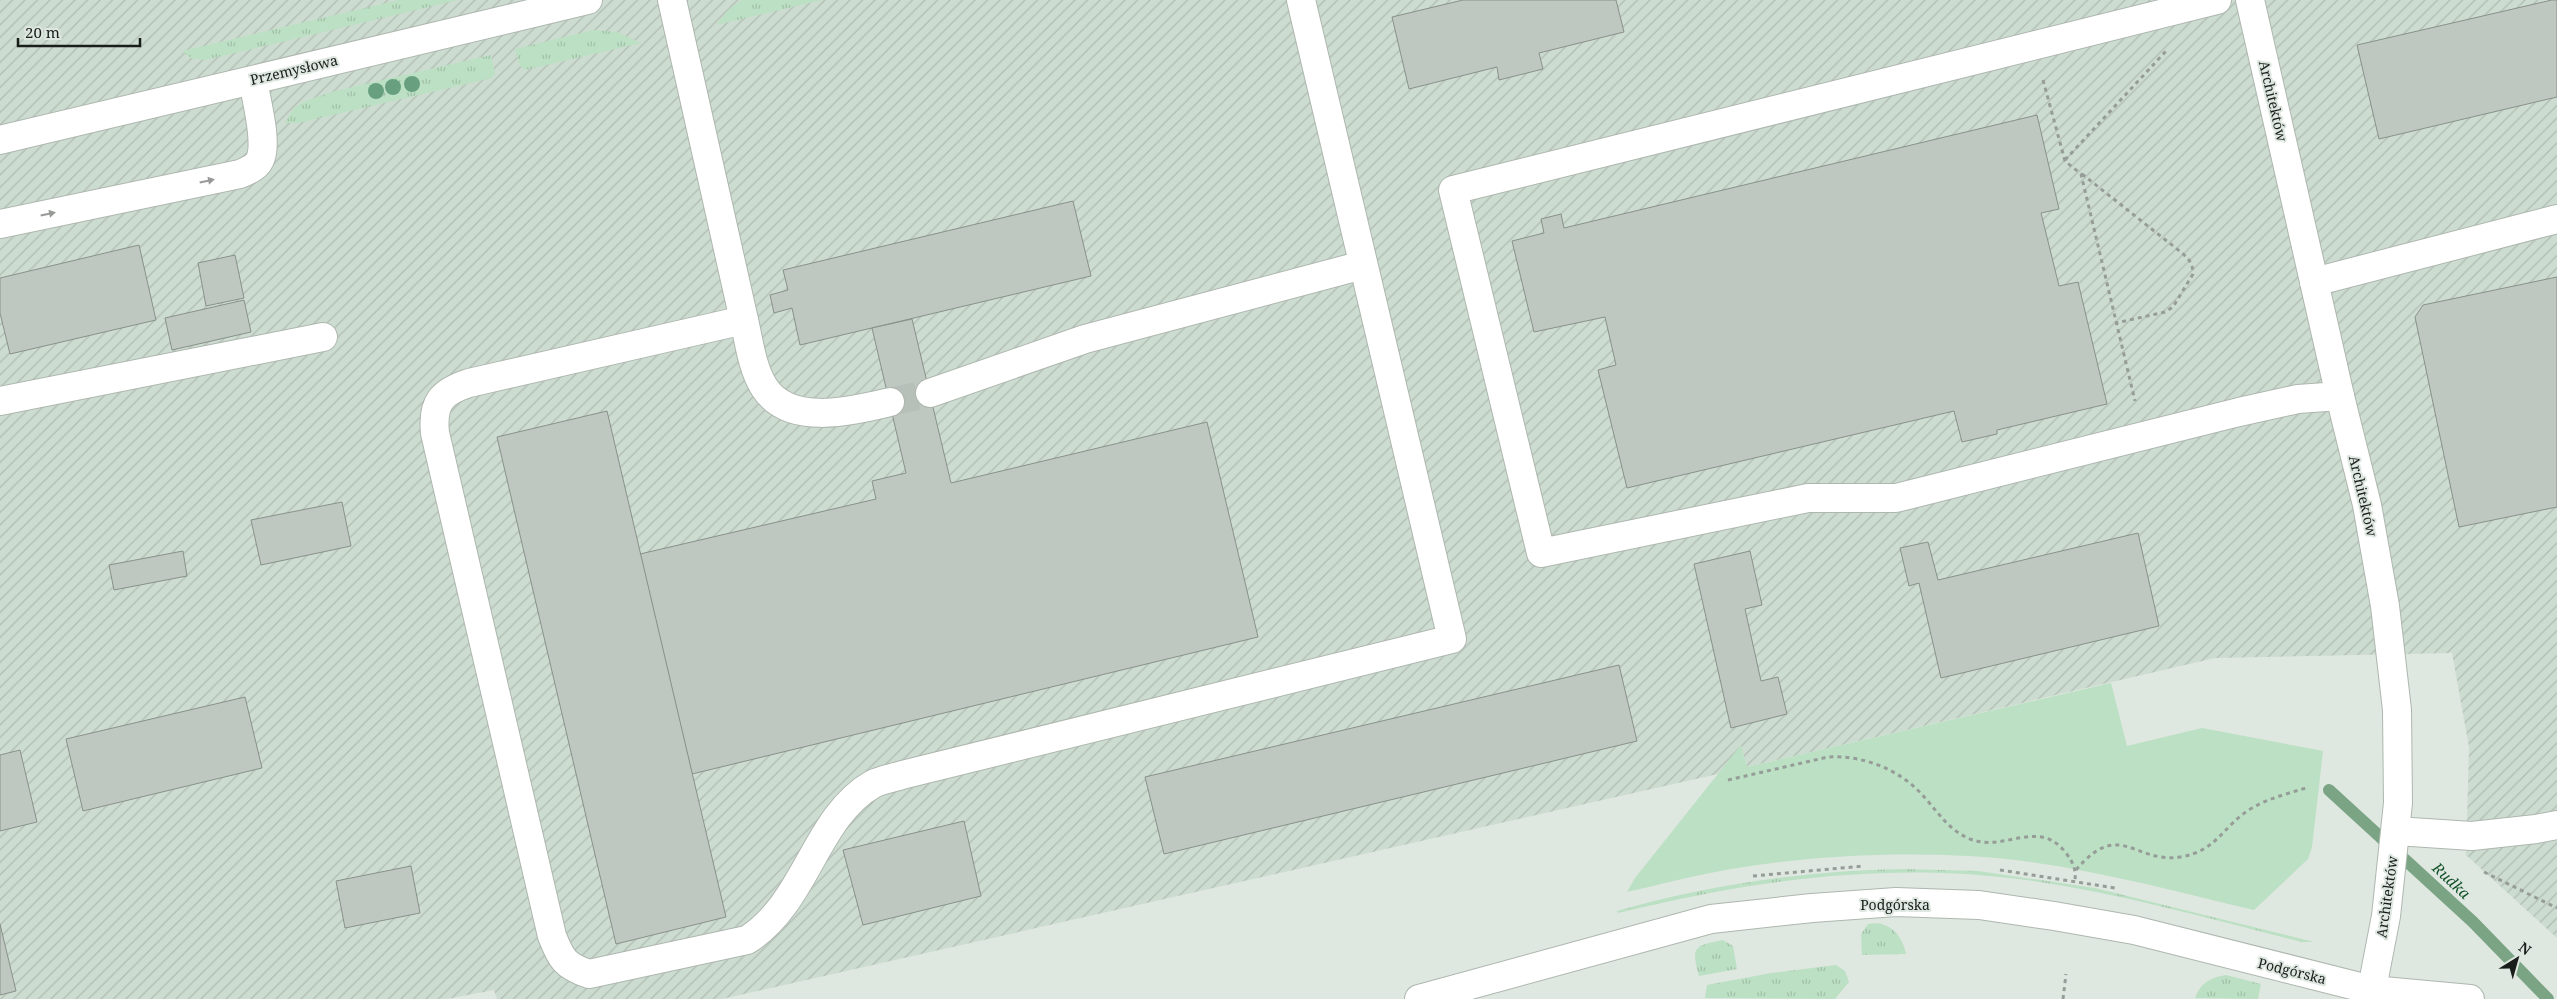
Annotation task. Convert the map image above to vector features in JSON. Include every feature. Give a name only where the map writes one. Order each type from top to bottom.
[{"type":"street","name":"Przemysłowa","points":[[0,140],[588,0]]},
{"type":"street","points":[[672,0],[744,320],[756,370],[763,387],[775,400],[792,408],[828,412],[849,411],[890,402]]},
{"type":"street","points":[[744,320],[469,383],[453,388],[440,400],[434,416],[435,433],[552,936],[559,955],[572,968],[589,974],[747,940],[764,929],[781,911],[836,820],[852,801],[874,784],[902,775],[1452,639],[1302,0]]},
{"type":"street","points":[[2217,0],[1453,190],[1541,553],[1808,498],[1896,498],[2298,400],[2340,396]]},
{"type":"street","name":"Architektów","points":[[2250,0],[2340,396],[2367,505],[2385,606],[2397,710],[2398,803],[2392,878],[2371,995]]},
{"type":"street","points":[[0,224],[240,174],[253,168],[261,158],[262,142],[253,80]]},
{"type":"street","points":[[2314,282],[2557,219]]},
{"type":"street","points":[[930,393],[1085,339],[1364,265]]},
{"type":"street","points":[[0,401],[323,337]]},
{"type":"street","points":[[2396,831],[2472,836],[2550,829]]},
{"type":"street","name":"Podgórska","points":[[1419,999],[1710,919],[1812,908],[1896,902],[1979,905],[2134,930],[2371,995],[2470,999]]},
{"type":"path","points":[[2034,45],[2065,161],[2182,253],[2191,262],[2193,268],[2190,281],[2173,307],[2165,312],[2116,323]]},
{"type":"path","points":[[2065,161],[2168,48]]},
{"type":"path","points":[[2081,174],[2143,437]]},
{"type":"path","points":[[1728,780],[1828,757],[1841,756],[1866,760],[1892,771],[1918,790],[1954,831],[1980,842],[1992,844],[2026,836],[2049,838],[2065,852],[2076,870]]},
{"type":"path","points":[[2074,880],[2076,870],[2095,851],[2117,844],[2127,845],[2166,858],[2195,853],[2218,840],[2250,809],[2268,800],[2309,787]]},
{"type":"path","points":[[2478,868],[2557,908]]},
{"type":"path","points":[[2063,999],[2066,974]]},
{"type":"shaded area","points":[[0,0],[2557,0],[2557,938],[2466,855],[2469,747],[2452,653],[2215,658],[1747,767],[1741,746],[1718,774],[722,999],[497,999],[494,990],[447,999],[0,999]]},
{"type":"green space","points":[[399,0],[458,0],[205,60],[191,58],[182,51]]},
{"type":"green space","points":[[742,0],[822,0],[716,25],[729,9]]},
{"type":"green space","points":[[593,30],[617,32],[641,43],[525,70],[520,66],[515,49]]},
{"type":"green space","points":[[491,55],[495,73],[492,78],[298,123],[285,123],[293,109],[305,101],[335,91]]},
{"type":"green space","points":[[2111,683],[2127,746],[2202,728],[2323,751],[2312,847],[2308,859],[2254,910],[2076,869],[2004,859],[1938,855],[1849,856],[1790,861],[1718,871],[1627,892],[1635,878],[1741,745],[1747,767]]},
{"type":"green space","points":[[1902,869],[1978,871],[2095,888],[2314,942],[2302,942],[2164,907],[2061,885],[1975,875],[1923,872],[1872,873],[1770,883],[1668,901],[1618,913],[1617,911],[1722,886],[1794,876]]},
{"type":"green space","points":[[1868,924],[1882,924],[1893,930],[1898,935],[1906,954],[1862,955],[1861,934]]},
{"type":"green space","points":[[1723,940],[1733,946],[1737,969],[1699,976],[1695,959],[1697,949],[1706,944]]},
{"type":"green space","points":[[1836,965],[1845,971],[1849,982],[1835,999],[1705,998],[1707,985],[1771,973]]},
{"type":"green space","points":[[2226,975],[2261,984],[2258,999],[2195,998],[2203,984]]},
{"type":"building","points":[[1463,0],[1616,0],[1624,32],[1539,53],[1543,69],[1499,80],[1497,67],[1409,89],[1392,17]]},
{"type":"building","points":[[2557,0],[2557,97],[2379,139],[2357,45]]},
{"type":"building","points":[[2037,115],[2059,209],[2041,213],[2059,286],[2078,282],[2107,404],[1997,430],[1997,434],[1962,442],[1954,411],[1627,488],[1598,370],[1616,365],[1605,317],[1534,332],[1512,241],[1544,233],[1541,219],[1561,214],[1564,228]]},
{"type":"building","points":[[1073,201],[1091,276],[800,345],[792,308],[774,313],[770,295],[788,290],[783,270]]},
{"type":"building","points":[[139,245],[156,320],[10,354],[0,313],[0,278]]},
{"type":"building","points":[[235,255],[244,298],[206,306],[198,263]]},
{"type":"building","points":[[2557,277],[2557,507],[2459,527],[2415,317],[2423,305]]},
{"type":"building","points":[[244,300],[251,332],[172,350],[165,318]]},
{"type":"building","points":[[912,319],[951,483],[1207,422],[1258,637],[692,774],[640,554],[876,499],[872,481],[906,473],[872,328]]},
{"type":"building","points":[[607,411],[726,917],[616,944],[497,437]]},
{"type":"building","points":[[342,502],[351,546],[261,565],[251,520]]},
{"type":"building","points":[[2138,533],[2159,626],[1941,678],[1919,583],[1909,586],[1900,548],[1928,542],[1938,580]]},
{"type":"building","points":[[183,551],[187,576],[114,590],[109,565]]},
{"type":"building","points":[[1750,551],[1762,605],[1745,609],[1761,681],[1778,677],[1787,714],[1731,728],[1694,564]]},
{"type":"building","points":[[1619,665],[1637,741],[1164,854],[1145,777]]},
{"type":"building","points":[[245,697],[262,768],[83,811],[66,739]]},
{"type":"building","points":[[20,750],[37,822],[0,831],[0,755]]},
{"type":"building","points":[[964,821],[981,896],[863,925],[843,850]]},
{"type":"building","points":[[411,866],[420,913],[345,928],[336,881]]},
{"type":"building","points":[[0,924],[16,991],[0,995]]},
{"type":"waterway","name":"Rudka","points":[[2329,790],[2473,922],[2548,999]]},
{"type":"tunnel","points":[[890,402],[930,393]]}]
